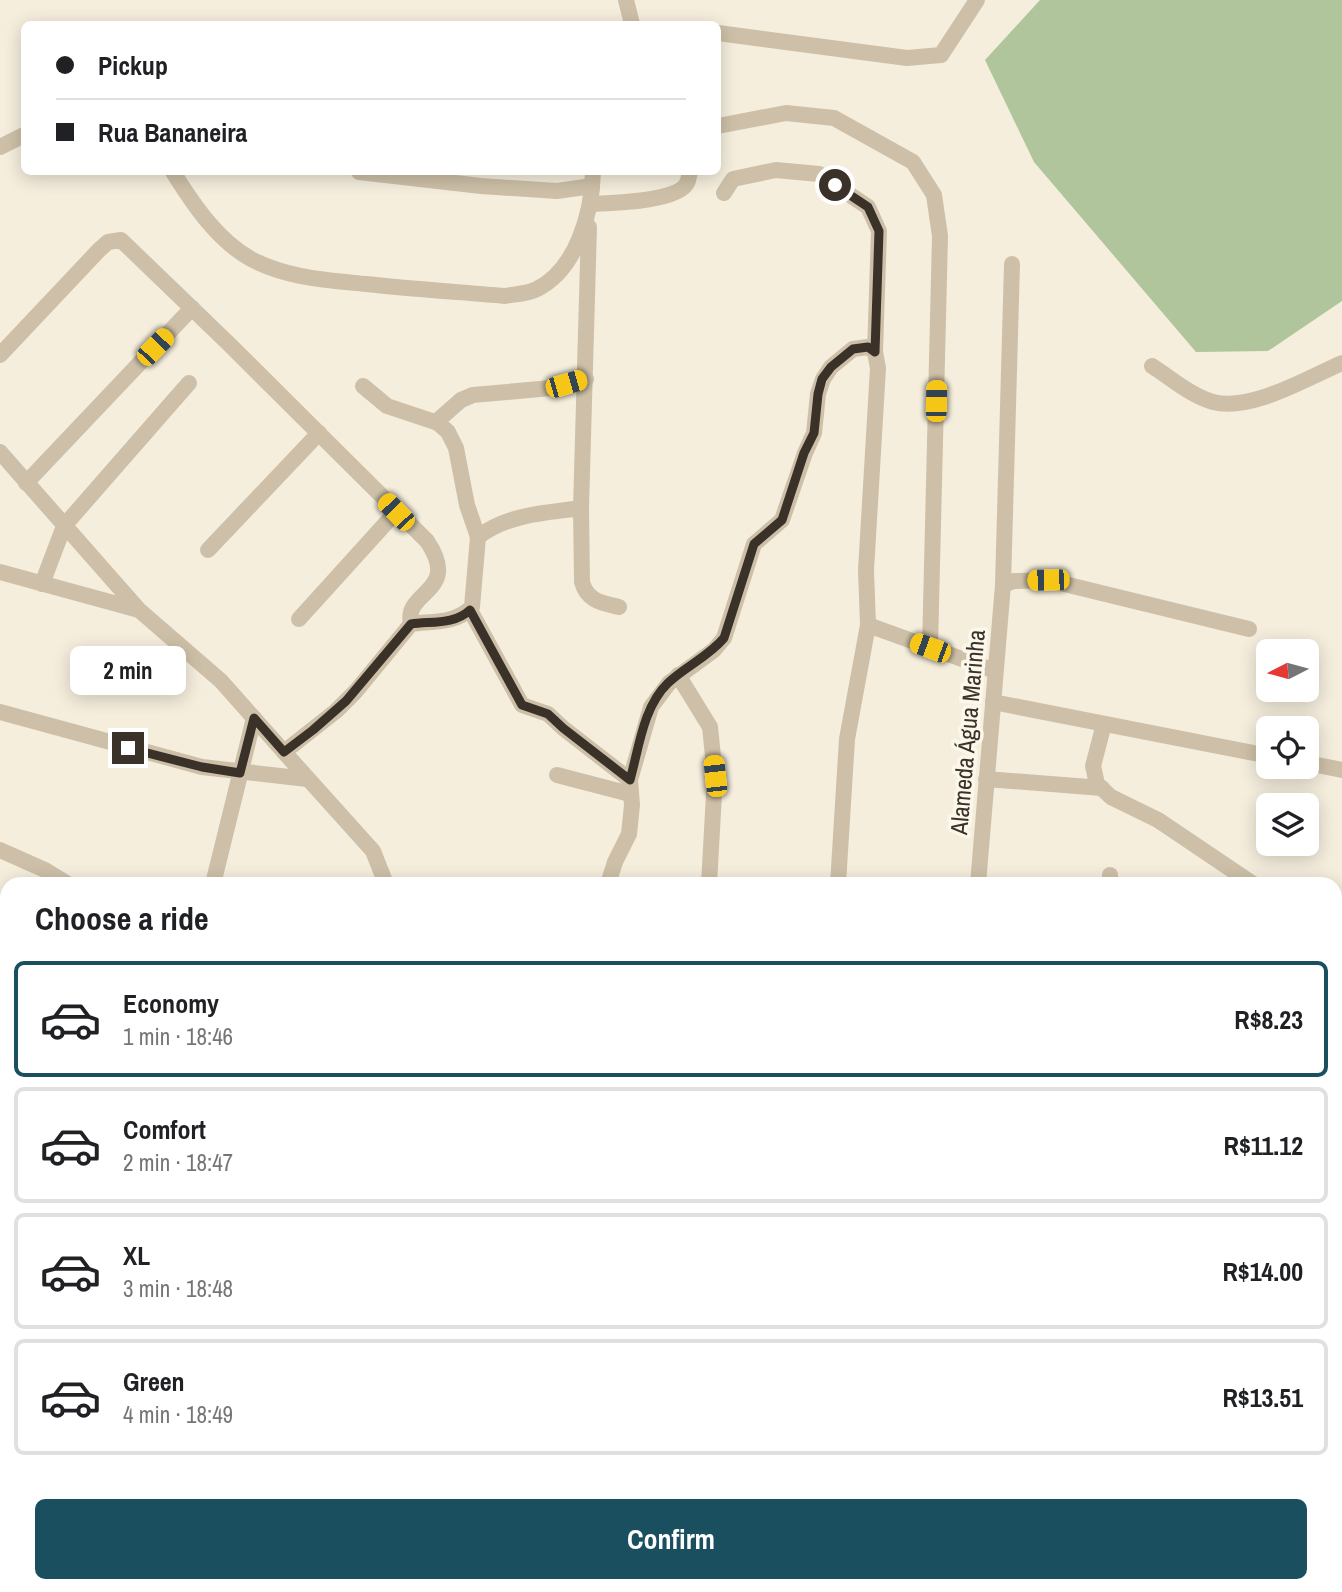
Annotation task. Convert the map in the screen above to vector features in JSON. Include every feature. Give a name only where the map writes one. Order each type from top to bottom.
[{"type":"street","points":[[626,0],[631,21]]},
{"type":"street","points":[[721,33],[906,58],[941,55],[976,0]]},
{"type":"street","points":[[721,125],[786,113],[834,118],[913,162],[934,195],[940,236],[930,648]]},
{"type":"street","points":[[0,147],[21,136]]},
{"type":"street","points":[[724,194],[733,179],[776,170],[819,174],[868,207],[879,231],[875,352],[878,368],[866,570],[868,625],[847,739],[838,877]]},
{"type":"street","points":[[175,175],[188,197],[220,236],[250,258],[275,270],[309,279],[505,296],[527,293],[539,288],[558,273],[580,239],[589,209]]},
{"type":"street","points":[[385,175],[556,191],[592,179],[589,209],[582,582],[584,591],[591,598],[619,607]]},
{"type":"street","points":[[589,209],[656,198],[678,191],[687,184],[689,175]]},
{"type":"street","points":[[0,355],[108,242],[116,239],[129,246],[427,541],[438,563],[438,576],[432,587],[410,609],[408,614],[411,624]]},
{"type":"street","name":"Alameda Água Marinha","points":[[979,877],[1003,585],[1012,264]]},
{"type":"street","points":[[26,484],[192,308]]},
{"type":"street","points":[[610,877],[629,834],[632,805],[630,787],[651,707],[659,693],[678,675],[714,650],[724,638],[754,544],[782,520],[804,453],[814,433],[822,379],[831,367],[853,349],[868,347],[875,352]]},
{"type":"street","points":[[1152,366],[1193,393],[1228,405],[1250,402],[1342,363]]},
{"type":"street","points":[[436,422],[461,400],[473,395],[551,388],[586,379]]},
{"type":"street","points":[[42,584],[64,526],[189,383]]},
{"type":"street","points":[[284,752],[343,704],[411,624],[452,621],[463,616],[470,610],[475,593],[478,537],[467,505],[456,448],[448,432],[436,422],[387,406],[363,386]]},
{"type":"street","points":[[208,550],[319,433]]},
{"type":"street","points":[[0,452],[139,610],[221,681],[373,851],[383,877]]},
{"type":"street","points":[[478,537],[510,519],[582,508]]},
{"type":"street","points":[[299,619],[396,512]]},
{"type":"street","points":[[0,572],[139,610]]},
{"type":"street","points":[[1003,585],[1014,580],[1048,580],[1250,629]]},
{"type":"street","points":[[470,610],[522,705],[548,714],[630,787]]},
{"type":"street","points":[[868,625],[995,671]]},
{"type":"street","points":[[678,675],[710,727],[715,776],[709,877]]},
{"type":"street","points":[[993,702],[1256,753]]},
{"type":"street","points":[[0,712],[202,767],[307,779]]},
{"type":"street","points":[[215,877],[254,718]]},
{"type":"street","points":[[1104,723],[1093,766],[1097,784],[1111,797],[1158,820],[1243,877]]},
{"type":"street","points":[[1319,766],[1342,770]]},
{"type":"street","points":[[557,775],[630,787]]},
{"type":"street","points":[[986,779],[1102,788]]},
{"type":"street","points":[[0,850],[56,877]]},
{"type":"green space","points":[[1040,0],[1342,0],[1342,301],[1268,351],[1196,352],[1034,162],[985,60]]},
{"type":"route","points":[[128,748],[202,767],[240,773],[254,718],[284,752],[336,711],[356,691],[411,624],[452,621],[470,610],[522,705],[548,714],[630,780],[643,730],[659,693],[687,668],[714,650],[724,638],[754,544],[782,520],[804,453],[814,433],[822,379],[831,367],[853,349],[868,347],[875,352],[879,231],[868,207],[835,185]]}]
